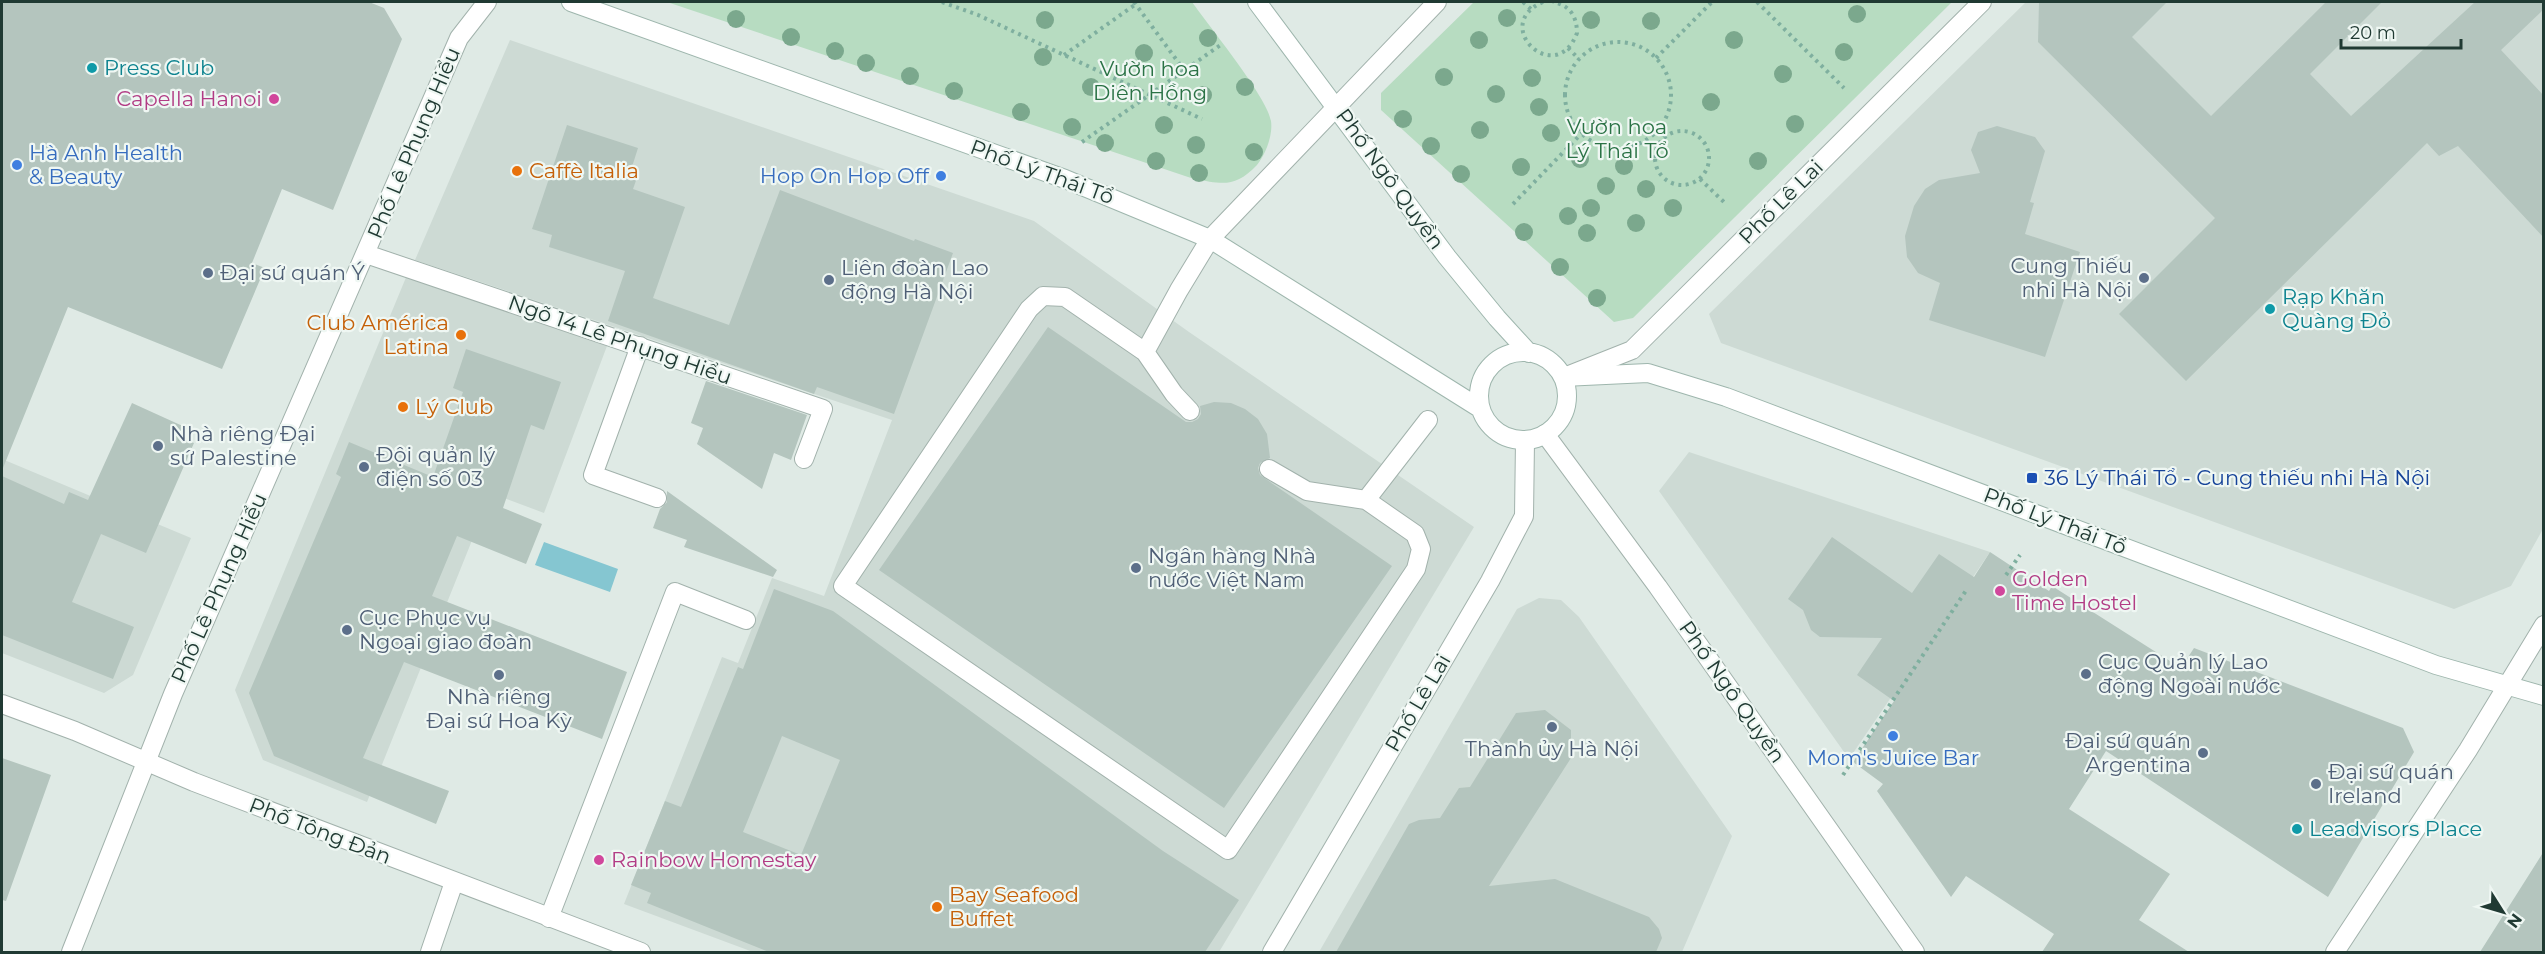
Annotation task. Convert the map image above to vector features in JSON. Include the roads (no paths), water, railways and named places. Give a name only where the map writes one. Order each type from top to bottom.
[{"type":"street","name":"Phố Lê Phụng Hiểu","points":[[71,952],[173,694],[459,38],[487,2]]},
{"type":"street","name":"Phố Lý Thái Tổ","points":[[571,2],[1065,179],[1210,239],[1481,409]]},
{"type":"street","name":"Phố Ngô Quyền","points":[[1257,2],[1336,105],[1447,257],[1497,318],[1529,352]]},
{"type":"street","points":[[1145,352],[1210,239],[1437,2]]},
{"type":"street","name":"Phố Lê Lai","points":[[1563,377],[1632,350],[1982,2]]},
{"type":"street","name":"Ngõ 14 Lê Phụng Hiểu","points":[[366,254],[823,409],[804,459]]},
{"type":"street","points":[[1190,411],[1174,394],[1145,352],[1065,297],[1043,296],[1029,309],[843,586],[1228,850],[1416,569],[1421,549],[1415,534],[1366,500],[1306,491],[1269,469]]},
{"type":"street","points":[[640,346],[593,475],[657,498]]},
{"type":"street","points":[[1529,352],[1543,357],[1554,365],[1563,377],[1567,391],[1566,405],[1561,419],[1545,434],[1525,441],[1511,439],[1497,432],[1487,423],[1481,409],[1481,387],[1490,368],[1501,359],[1514,353],[1529,352]]},
{"type":"street","name":"Phố Lý Thái Tổ","points":[[1563,377],[1648,374],[1726,397],[2436,664],[2544,696]]},
{"type":"street","points":[[1366,500],[1428,420]]},
{"type":"street","name":"Phố Ngô Quyền","points":[[1545,434],[1658,587],[1915,952]]},
{"type":"street","name":"Phố Lê Lai","points":[[1272,952],[1490,580],[1524,516],[1525,441]]},
{"type":"street","points":[[549,918],[675,592],[746,620]]},
{"type":"street","points":[[2335,952],[2468,750],[2544,625]]},
{"type":"street","name":"Phố Tông Đản","points":[[2,704],[454,882],[641,952]]},
{"type":"street","points":[[430,952],[454,882]]},
{"type":"water","points":[[544,542],[618,569],[610,592],[535,565]]},
{"type":"place","name":"Press Club","points":[[92,68]]},
{"type":"place","name":"Capella Hanoi","points":[[274,99]]},
{"type":"place","name":"Hà Anh Health & Beauty","points":[[17,165]]},
{"type":"place","name":"Caffè Italia","points":[[517,171]]},
{"type":"place","name":"Hop On Hop Off","points":[[941,176]]},
{"type":"place","name":"Đại sứ quán Ý","points":[[208,273]]},
{"type":"place","name":"Cung Thiếu nhi Hà Nội","points":[[2144,278]]},
{"type":"place","name":"Liên đoàn Lao động Hà Nội","points":[[829,280]]},
{"type":"place","name":"Rạp Khăn Quàng Đỏ","points":[[2270,309]]},
{"type":"place","name":"Club América Latina","points":[[461,335]]},
{"type":"place","name":"Lý Club","points":[[403,407]]},
{"type":"place","name":"Nhà riêng Đại sứ Palestine","points":[[158,446]]},
{"type":"place","name":"Đội quản lý điện số 03","points":[[364,467]]},
{"type":"place","name":"36 Lý Thái Tổ - Cung thiếu nhi Hà Nội","points":[[2032,478]]},
{"type":"place","name":"Ngân hàng Nhà nước Việt Nam","points":[[1136,568]]},
{"type":"place","name":"Golden Time Hostel","points":[[2000,591]]},
{"type":"place","name":"Cục Phục vụ Ngoại giao đoàn","points":[[347,630]]},
{"type":"place","name":"Cục Quản lý Lao động Ngoài nước","points":[[2086,674]]},
{"type":"place","name":"Nhà riêng Đại sứ Hoa Kỳ","points":[[499,675]]},
{"type":"place","name":"Thành ủy Hà Nội","points":[[1552,727]]},
{"type":"place","name":"Mom's Juice Bar","points":[[1893,736]]},
{"type":"place","name":"Đại sứ quán Argentina","points":[[2203,753]]},
{"type":"place","name":"Đại sứ quán Ireland","points":[[2316,784]]},
{"type":"place","name":"Leadvisors Place","points":[[2297,829]]},
{"type":"place","name":"Rainbow Homestay","points":[[599,860]]},
{"type":"place","name":"Bay Seafood Buffet","points":[[937,907]]},
{"type":"park label","name":"Vườn hoa Diên Hồng","points":[[1150,81]]},
{"type":"park label","name":"Vườn hoa Lý Thái Tổ","points":[[1617,139]]}]
